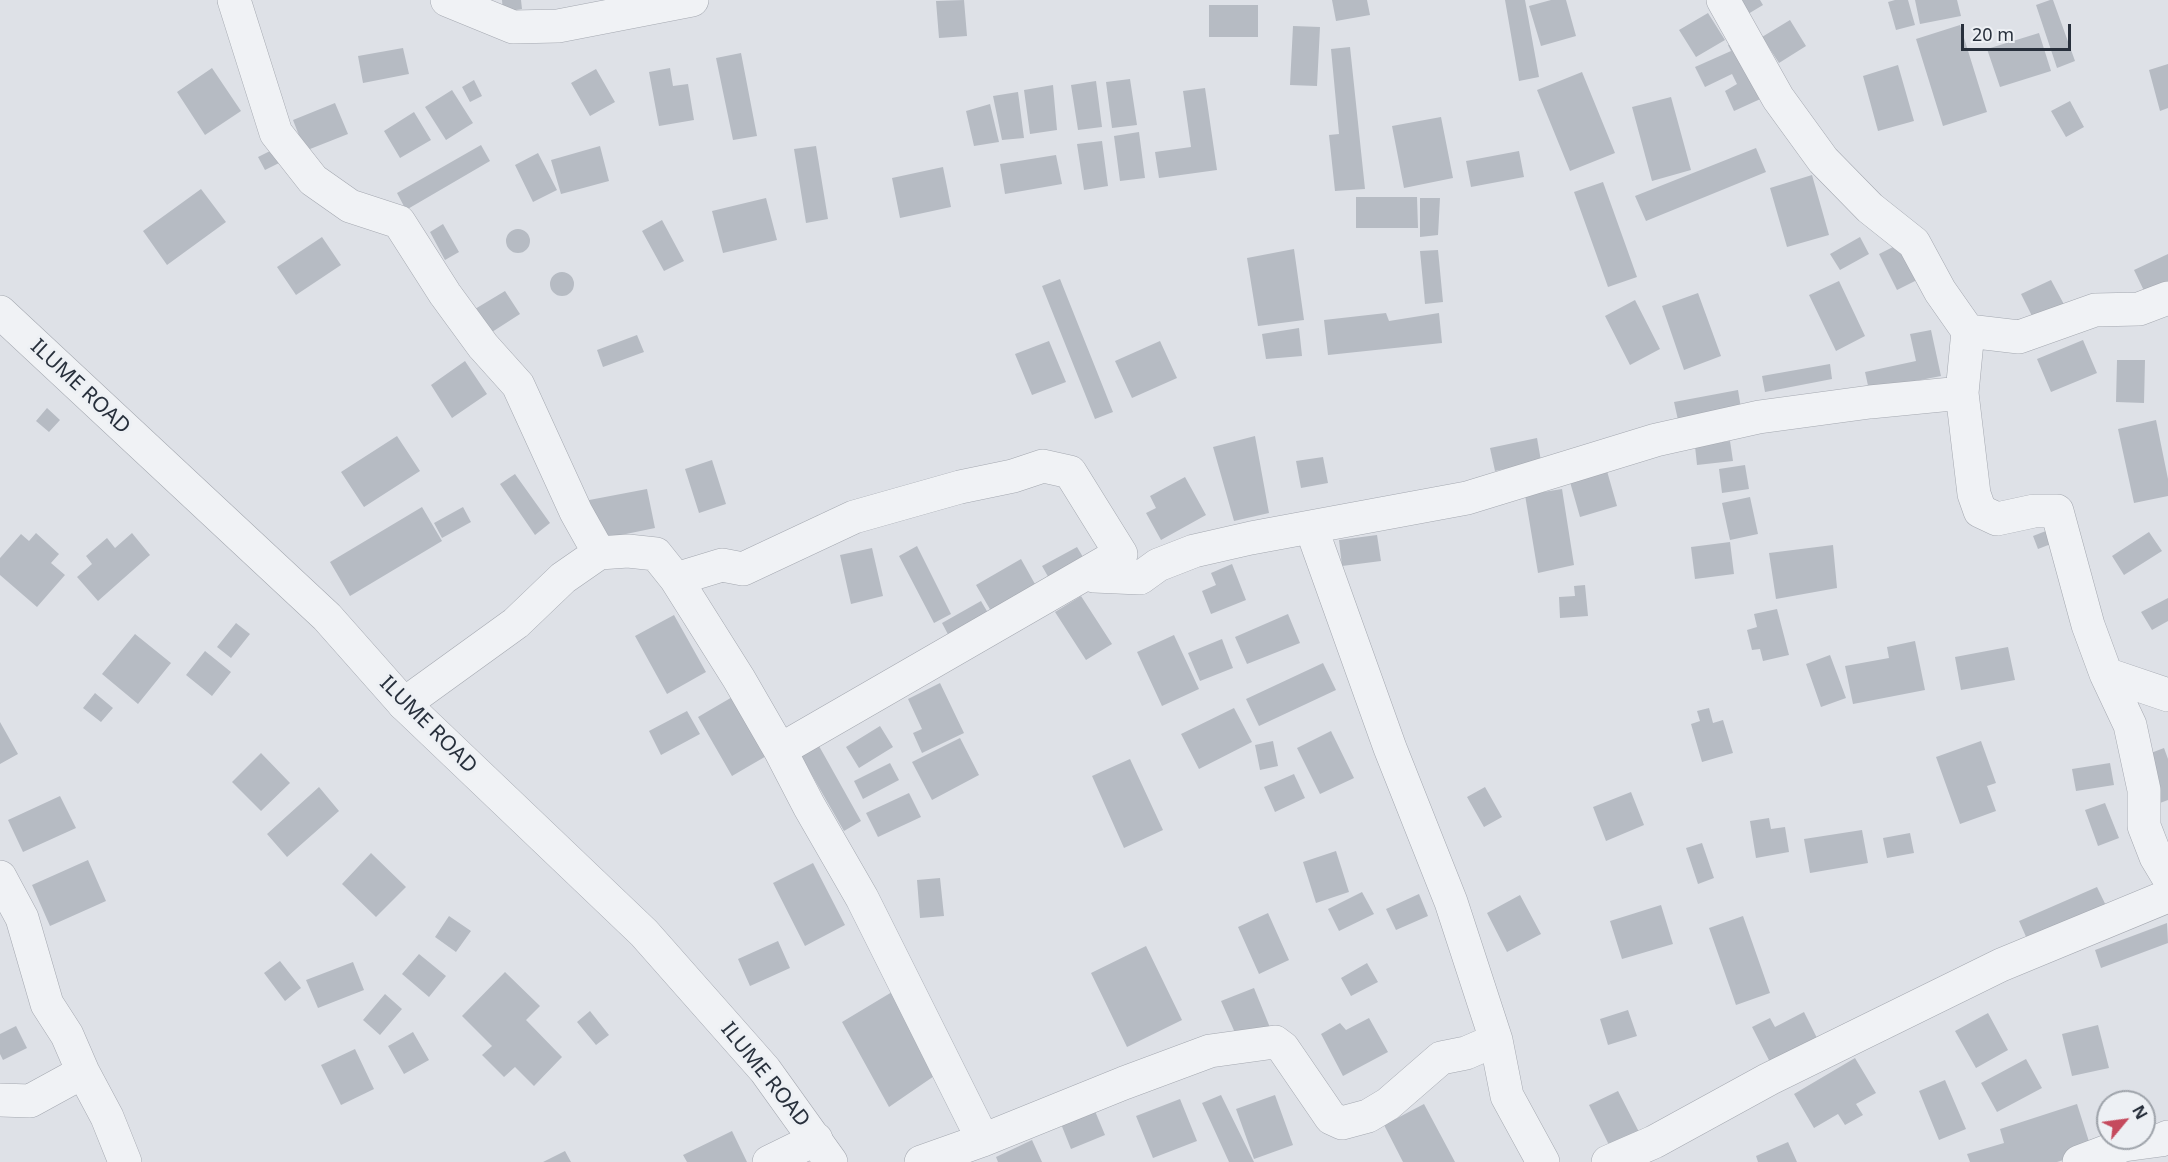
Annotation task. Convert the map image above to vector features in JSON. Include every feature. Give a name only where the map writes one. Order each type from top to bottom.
[{"type":"street","points":[[234,0],[276,133],[314,180],[350,206],[399,222],[483,346],[518,385],[576,512],[599,554]]},
{"type":"street","points":[[447,0],[513,27],[558,26],[619,7],[692,0]]},
{"type":"street","points":[[1724,0],[1778,98],[1823,160],[1870,208],[1914,243],[1940,291],[1968,332],[1962,393],[1974,494],[1980,511],[1997,519],[2034,512],[2056,511],[2088,625],[2106,674],[2130,725],[2144,790],[2144,826],[2156,857],[2168,878]]},
{"type":"street","points":[[1968,332],[2019,337],[2095,309],[2139,309],[2168,298]]},
{"type":"street","name":"ILUME ROAD","points":[[0,312],[327,617],[404,704],[644,933],[765,1070],[824,1151]]},
{"type":"street","points":[[1120,554],[1094,576],[1140,578],[1158,566],[1194,551],[1251,538],[1467,498],[1656,440],[1760,417],[1870,402],[1962,393]]},
{"type":"street","points":[[676,579],[722,565],[743,569],[854,517],[960,487],[1013,476],[1043,466],[1070,472],[1120,554]]},
{"type":"street","points":[[1311,527],[1390,748],[1451,902],[1496,1040],[1507,1096],[1543,1162]]},
{"type":"street","points":[[404,704],[516,623],[563,578],[599,554],[628,551],[656,554],[676,579],[780,750],[862,898],[983,1140]]},
{"type":"street","points":[[780,750],[1120,554]]},
{"type":"street","points":[[2106,674],[2168,695]]},
{"type":"street","points":[[0,877],[22,918],[47,1004],[67,1035],[83,1072],[107,1117],[125,1162]]},
{"type":"street","points":[[1608,1162],[1658,1152],[1769,1079],[2001,965],[2168,896]]},
{"type":"street","points":[[921,1162],[1210,1051],[1275,1042],[1283,1048],[1331,1118],[1342,1124],[1368,1116],[1388,1104],[1441,1058],[1466,1053],[1496,1040]]},
{"type":"street","points":[[0,1100],[30,1101],[83,1072]]},
{"type":"street","points":[[2079,1162],[2124,1145],[2168,1137]]},
{"type":"street","points":[[769,1162],[824,1151]]},
{"type":"building","points":[[502,0],[521,0],[522,9],[503,12]]},
{"type":"building","points":[[964,0],[967,36],[939,38],[936,1]]},
{"type":"building","points":[[1332,0],[1367,0],[1370,15],[1336,21]]},
{"type":"building","points":[[1505,0],[1525,0],[1539,77],[1519,81]]},
{"type":"building","points":[[1551,0],[1566,0],[1576,36],[1541,46],[1529,6]]},
{"type":"building","points":[[1740,0],[1760,0],[1763,5],[1748,14]]},
{"type":"building","points":[[1908,0],[1915,25],[1896,30],[1888,2]]},
{"type":"building","points":[[1915,0],[1957,0],[1961,16],[1920,24]]},
{"type":"building","points":[[2053,0],[2075,61],[2057,68],[2036,5]]},
{"type":"building","points":[[1209,5],[1258,5],[1258,37],[1209,37]]},
{"type":"building","points":[[1708,13],[1725,40],[1696,57],[1679,30]]},
{"type":"building","points":[[1790,20],[1806,46],[1779,63],[1762,37]]},
{"type":"building","points":[[1960,25],[1987,112],[1943,126],[1916,39]]},
{"type":"building","points":[[1293,26],[1320,27],[1317,86],[1290,85]]},
{"type":"building","points":[[2039,33],[2051,71],[2000,87],[1987,49]]},
{"type":"building","points":[[1741,40],[1767,96],[1734,111],[1725,91],[1737,84],[1732,74],[1705,87],[1695,67],[1731,51],[1728,45]]},
{"type":"building","points":[[1350,47],[1365,189],[1335,191],[1329,135],[1339,134],[1331,49]]},
{"type":"building","points":[[403,48],[409,74],[363,83],[358,56]]},
{"type":"building","points":[[741,53],[757,136],[733,140],[716,58]]},
{"type":"building","points":[[2168,64],[2168,108],[2160,111],[2149,70]]},
{"type":"building","points":[[1898,65],[1914,121],[1878,131],[1863,76]]},
{"type":"building","points":[[212,68],[241,111],[205,135],[177,92]]},
{"type":"building","points":[[670,68],[673,86],[688,84],[694,120],[659,126],[649,72]]},
{"type":"building","points":[[596,69],[615,102],[590,116],[571,83]]},
{"type":"building","points":[[1582,72],[1615,153],[1570,171],[1537,90]]},
{"type":"building","points":[[1130,79],[1137,125],[1112,128],[1106,82]]},
{"type":"building","points":[[474,80],[482,96],[470,102],[462,87]]},
{"type":"building","points":[[1096,81],[1102,127],[1078,130],[1071,85]]},
{"type":"building","points":[[1053,85],[1057,130],[1030,134],[1024,90]]},
{"type":"building","points":[[1205,88],[1217,170],[1159,178],[1155,152],[1191,147],[1183,91]]},
{"type":"building","points":[[452,90],[473,123],[446,140],[425,107]]},
{"type":"building","points":[[1018,92],[1024,138],[1002,140],[993,96]]},
{"type":"building","points":[[1671,97],[1691,170],[1652,181],[1632,107]]},
{"type":"building","points":[[2070,101],[2084,127],[2066,137],[2051,111]]},
{"type":"building","points":[[335,103],[348,134],[305,151],[293,120]]},
{"type":"building","points":[[990,104],[999,142],[974,146],[966,111]]},
{"type":"building","points":[[414,112],[431,140],[400,158],[384,131]]},
{"type":"building","points":[[1441,117],[1453,178],[1404,188],[1392,126]]},
{"type":"building","points":[[1139,132],[1145,178],[1120,181],[1114,136]]},
{"type":"building","points":[[1102,141],[1108,186],[1084,190],[1077,144]]},
{"type":"building","points":[[481,145],[490,161],[406,210],[397,193]]},
{"type":"building","points":[[600,146],[609,181],[561,194],[551,160]]},
{"type":"building","points":[[816,146],[828,219],[806,223],[794,149]]},
{"type":"building","points":[[1756,148],[1766,172],[1646,221],[1635,196]]},
{"type":"building","points":[[272,150],[279,163],[265,170],[258,157]]},
{"type":"building","points":[[1519,151],[1524,177],[1471,187],[1466,161]]},
{"type":"building","points":[[538,153],[557,190],[533,202],[515,165]]},
{"type":"building","points":[[1056,155],[1062,184],[1005,194],[1000,164]]},
{"type":"building","points":[[943,167],[951,207],[900,218],[892,178]]},
{"type":"building","points":[[1812,175],[1829,235],[1787,247],[1770,188]]},
{"type":"building","points":[[1603,182],[1637,277],[1608,287],[1574,192]]},
{"type":"building","points":[[201,189],[226,222],[167,265],[143,231]]},
{"type":"building","points":[[1356,197],[1417,197],[1418,228],[1356,228]]},
{"type":"building","points":[[766,198],[777,240],[723,253],[712,211]]},
{"type":"building","points":[[1420,198],[1440,198],[1438,235],[1420,237]]},
{"type":"building","points":[[662,220],[684,261],[664,271],[642,231]]},
{"type":"building","points":[[443,224],[459,252],[445,260],[430,232]]},
{"type":"building","points":[[518,229],[523,230],[529,236],[529,246],[523,252],[518,253],[513,252],[507,246],[506,241],[507,236],[513,230]]},
{"type":"building","points":[[322,237],[341,265],[296,295],[277,267]]},
{"type":"building","points":[[1860,237],[1869,254],[1840,270],[1830,254]]},
{"type":"building","points":[[1901,243],[1919,279],[1897,290],[1879,254]]},
{"type":"building","points":[[1294,249],[1304,320],[1258,326],[1247,258]]},
{"type":"building","points":[[1438,250],[1443,302],[1425,304],[1420,251]]},
{"type":"building","points":[[2168,254],[2168,287],[2147,297],[2134,270]]},
{"type":"building","points":[[562,272],[567,273],[573,279],[573,289],[567,295],[562,296],[557,295],[551,289],[550,284],[551,279],[557,273]]},
{"type":"building","points":[[1060,279],[1113,412],[1095,419],[1042,286]]},
{"type":"building","points":[[2051,280],[2067,310],[2037,326],[2021,294]]},
{"type":"building","points":[[1839,281],[1865,336],[1836,351],[1809,295]]},
{"type":"building","points":[[505,291],[520,314],[492,332],[475,309]]},
{"type":"building","points":[[1698,293],[1721,356],[1684,370],[1662,306]]},
{"type":"building","points":[[1635,300],[1660,349],[1630,365],[1605,316]]},
{"type":"building","points":[[1386,313],[1389,321],[1439,313],[1442,343],[1328,355],[1324,320]]},
{"type":"building","points":[[1299,328],[1302,356],[1266,359],[1262,334]]},
{"type":"building","points":[[1931,330],[1941,376],[1869,390],[1865,372],[1916,361],[1910,334]]},
{"type":"building","points":[[637,335],[644,352],[603,367],[597,350]]},
{"type":"building","points":[[2083,340],[2097,373],[2051,392],[2037,359]]},
{"type":"building","points":[[1049,341],[1066,382],[1032,395],[1015,354]]},
{"type":"building","points":[[1160,341],[1177,378],[1132,398],[1115,361]]},
{"type":"building","points":[[2117,360],[2145,360],[2144,403],[2116,402]]},
{"type":"building","points":[[465,361],[487,394],[452,418],[431,385]]},
{"type":"building","points":[[1830,364],[1832,379],[1765,392],[1762,376]]},
{"type":"building","points":[[1738,390],[1741,408],[1678,420],[1674,402]]},
{"type":"building","points":[[47,408],[60,420],[49,432],[36,421]]},
{"type":"building","points":[[2156,420],[2168,479],[2168,496],[2134,503],[2118,429]]},
{"type":"building","points":[[397,436],[420,471],[364,507],[341,472]]},
{"type":"building","points":[[1255,436],[1269,513],[1234,521],[1213,447]]},
{"type":"building","points":[[1537,438],[1541,461],[1495,471],[1490,448]]},
{"type":"building","points":[[1730,441],[1733,461],[1697,465],[1695,446]]},
{"type":"building","points":[[1323,457],[1328,483],[1301,488],[1296,461]]},
{"type":"building","points":[[712,460],[726,504],[699,513],[685,469]]},
{"type":"building","points":[[1745,465],[1749,489],[1722,493],[1719,469]]},
{"type":"building","points":[[1607,471],[1617,506],[1580,517],[1570,482]]},
{"type":"building","points":[[515,474],[550,523],[535,535],[500,484]]},
{"type":"building","points":[[1185,477],[1206,515],[1161,540],[1146,513],[1156,508],[1150,496]]},
{"type":"building","points":[[647,489],[655,528],[592,541],[584,501]]},
{"type":"building","points":[[1562,489],[1574,565],[1538,573],[1525,495]]},
{"type":"building","points":[[1750,497],[1758,534],[1730,540],[1722,503]]},
{"type":"building","points":[[422,507],[442,541],[350,596],[330,562]]},
{"type":"building","points":[[463,507],[471,522],[442,538],[434,523]]},
{"type":"building","points":[[2051,529],[2056,542],[2038,549],[2033,536]]},
{"type":"building","points":[[2149,532],[2162,551],[2124,575],[2112,556]]},
{"type":"building","points":[[36,533],[59,554],[51,563],[65,575],[37,607],[0,575],[0,558],[21,534],[29,541]]},
{"type":"building","points":[[132,533],[150,555],[98,601],[77,577],[92,564],[86,556],[107,538],[115,548]]},
{"type":"building","points":[[1377,535],[1381,561],[1342,566],[1339,540]]},
{"type":"building","points":[[1730,542],[1734,574],[1695,579],[1691,547]]},
{"type":"building","points":[[1833,545],[1837,588],[1776,599],[1769,553]]},
{"type":"building","points":[[917,546],[951,614],[934,623],[899,556]]},
{"type":"building","points":[[1077,547],[1089,567],[1054,587],[1042,566]]},
{"type":"building","points":[[872,548],[883,596],[851,604],[840,555]]},
{"type":"building","points":[[1021,559],[1040,593],[995,618],[976,585]]},
{"type":"building","points":[[1232,564],[1246,600],[1211,614],[1202,591],[1216,585],[1211,573]]},
{"type":"building","points":[[1585,585],[1588,616],[1560,618],[1559,597],[1575,596],[1574,586]]},
{"type":"building","points":[[1081,596],[1112,644],[1086,660],[1055,612]]},
{"type":"building","points":[[2168,598],[2168,621],[2152,630],[2141,612]]},
{"type":"building","points":[[981,601],[991,618],[951,640],[942,623]]},
{"type":"building","points":[[1777,609],[1789,655],[1763,661],[1760,649],[1752,650],[1747,630],[1757,627],[1754,614]]},
{"type":"building","points":[[1288,614],[1300,643],[1247,664],[1235,637]]},
{"type":"building","points":[[674,615],[706,672],[667,694],[635,636]]},
{"type":"building","points":[[236,623],[250,634],[231,658],[217,647]]},
{"type":"building","points":[[135,634],[171,663],[138,704],[102,674]]},
{"type":"building","points":[[1174,635],[1199,689],[1162,706],[1137,652]]},
{"type":"building","points":[[1222,639],[1233,668],[1200,681],[1188,653]]},
{"type":"building","points":[[1915,641],[1925,690],[1853,704],[1845,666],[1889,658],[1887,647]]},
{"type":"building","points":[[2008,647],[2015,680],[1961,690],[1955,657]]},
{"type":"building","points":[[205,651],[231,672],[212,696],[186,675]]},
{"type":"building","points":[[1830,655],[1846,698],[1821,707],[1806,664]]},
{"type":"building","points":[[1323,663],[1336,690],[1259,726],[1246,699]]},
{"type":"building","points":[[940,683],[964,733],[922,753],[913,733],[922,729],[908,699]]},
{"type":"building","points":[[95,693],[113,708],[101,722],[83,708]]},
{"type":"building","points":[[734,696],[768,755],[732,776],[698,717]]},
{"type":"building","points":[[1234,708],[1252,742],[1199,769],[1181,734]]},
{"type":"building","points":[[1709,708],[1713,723],[1723,720],[1733,753],[1702,762],[1691,724],[1700,721],[1697,711]]},
{"type":"building","points":[[687,711],[700,734],[661,755],[649,731]]},
{"type":"building","points":[[0,722],[18,754],[0,764]]},
{"type":"building","points":[[880,726],[893,747],[859,768],[846,747]]},
{"type":"building","points":[[1331,731],[1354,778],[1320,794],[1297,748]]},
{"type":"building","points":[[960,738],[979,775],[932,800],[912,762]]},
{"type":"building","points":[[1273,741],[1278,766],[1260,770],[1255,745]]},
{"type":"building","points":[[1981,741],[1996,783],[1987,786],[1996,811],[1960,824],[1936,757]]},
{"type":"building","points":[[819,746],[861,821],[844,831],[801,756]]},
{"type":"building","points":[[2164,748],[2168,759],[2168,800],[2160,803],[2143,756]]},
{"type":"building","points":[[261,753],[290,783],[261,811],[232,782]]},
{"type":"building","points":[[1130,759],[1163,830],[1124,848],[1092,776]]},
{"type":"building","points":[[890,763],[899,780],[863,799],[854,781]]},
{"type":"building","points":[[2110,763],[2114,785],[2076,791],[2072,769]]},
{"type":"building","points":[[1294,774],[1305,798],[1275,812],[1264,787]]},
{"type":"building","points":[[319,787],[339,811],[287,857],[267,834]]},
{"type":"building","points":[[1485,787],[1502,817],[1484,827],[1467,797]]},
{"type":"building","points":[[1631,792],[1644,825],[1606,841],[1593,807]]},
{"type":"building","points":[[909,793],[921,817],[878,837],[866,813]]},
{"type":"building","points":[[60,796],[76,828],[23,852],[8,820]]},
{"type":"building","points":[[2105,803],[2119,838],[2098,846],[2085,810]]},
{"type":"building","points":[[1769,818],[1771,829],[1785,827],[1789,852],[1756,858],[1750,821]]},
{"type":"building","points":[[1862,830],[1868,863],[1810,873],[1804,839]]},
{"type":"building","points":[[1910,833],[1914,853],[1887,858],[1883,838]]},
{"type":"building","points":[[1702,843],[1714,878],[1698,884],[1686,848]]},
{"type":"building","points":[[1336,851],[1349,892],[1316,903],[1303,862]]},
{"type":"building","points":[[371,853],[406,887],[376,917],[342,884]]},
{"type":"building","points":[[88,860],[106,901],[50,926],[32,885]]},
{"type":"building","points":[[813,863],[845,925],[805,946],[773,883]]},
{"type":"building","points":[[940,878],[944,916],[920,918],[917,880]]},
{"type":"building","points":[[2097,887],[2111,916],[2032,950],[2019,921]]},
{"type":"building","points":[[1362,892],[1374,914],[1339,931],[1328,909]]},
{"type":"building","points":[[1419,894],[1428,916],[1396,930],[1386,909]]},
{"type":"building","points":[[1520,895],[1541,934],[1507,952],[1487,913]]},
{"type":"building","points":[[1661,905],[1673,944],[1622,959],[1610,921]]},
{"type":"building","points":[[1268,913],[1289,960],[1259,974],[1238,927]]},
{"type":"building","points":[[449,916],[471,931],[456,952],[435,937]]},
{"type":"building","points":[[1743,916],[1770,993],[1736,1005],[1709,928]]},
{"type":"building","points":[[2167,923],[2168,943],[2101,968],[2095,950]]},
{"type":"building","points":[[778,941],[790,968],[750,986],[738,959]]},
{"type":"building","points":[[1146,946],[1182,1020],[1127,1047],[1091,973]]},
{"type":"building","points":[[419,954],[446,976],[429,997],[402,974]]},
{"type":"building","points":[[280,961],[301,988],[285,1001],[264,973]]},
{"type":"building","points":[[353,962],[364,990],[318,1008],[306,980]]},
{"type":"building","points":[[1367,963],[1378,982],[1351,996],[1341,978]]},
{"type":"building","points":[[505,972],[540,1006],[526,1020],[562,1057],[534,1086],[515,1067],[504,1077],[482,1055],[492,1046],[462,1016]]},
{"type":"building","points":[[902,986],[940,1072],[889,1107],[842,1022]]},
{"type":"building","points":[[1254,988],[1271,1030],[1240,1044],[1221,1001]]},
{"type":"building","points":[[385,994],[402,1009],[380,1035],[363,1020]]},
{"type":"building","points":[[1628,1010],[1637,1036],[1608,1045],[1600,1019]]},
{"type":"building","points":[[590,1011],[609,1035],[596,1045],[577,1022]]},
{"type":"building","points":[[1804,1012],[1820,1044],[1773,1068],[1752,1027],[1770,1018],[1775,1027]]},
{"type":"building","points":[[1988,1013],[2008,1050],[1976,1068],[1955,1031]]},
{"type":"building","points":[[1369,1018],[1388,1052],[1343,1076],[1321,1034],[1340,1023],[1346,1030]]},
{"type":"building","points":[[2098,1025],[2109,1068],[2072,1076],[2062,1034]]},
{"type":"building","points":[[16,1026],[27,1048],[3,1060],[0,1054],[0,1034]]},
{"type":"building","points":[[413,1032],[429,1060],[404,1074],[388,1046]]},
{"type":"building","points":[[355,1049],[374,1089],[341,1105],[321,1065]]},
{"type":"building","points":[[1855,1058],[1876,1093],[1856,1104],[1863,1115],[1845,1125],[1838,1114],[1814,1128],[1794,1094]]},
{"type":"building","points":[[2026,1059],[2042,1088],[1997,1112],[1981,1083]]},
{"type":"building","points":[[1945,1080],[1966,1129],[1939,1140],[1919,1091]]},
{"type":"building","points":[[1618,1091],[1639,1132],[1610,1147],[1589,1105]]},
{"type":"building","points":[[1221,1095],[1254,1162],[1229,1162],[1202,1103]]},
{"type":"building","points":[[1275,1095],[1293,1145],[1254,1159],[1236,1109]]},
{"type":"building","points":[[1180,1099],[1197,1141],[1153,1158],[1136,1116]]},
{"type":"building","points":[[1424,1104],[1455,1162],[1403,1162],[1384,1125]]},
{"type":"building","points":[[2077,1104],[2092,1151],[2057,1162],[1970,1162],[1967,1154],[2004,1143],[2000,1129]]},
{"type":"building","points":[[1095,1111],[1105,1135],[1071,1149],[1061,1124]]},
{"type":"building","points":[[732,1131],[747,1162],[687,1162],[683,1155]]},
{"type":"building","points":[[1032,1140],[1042,1162],[998,1162],[996,1157]]},
{"type":"building","points":[[1788,1142],[1797,1162],[1758,1162],[1756,1156]]},
{"type":"building","points":[[565,1151],[571,1162],[543,1162]]}]
